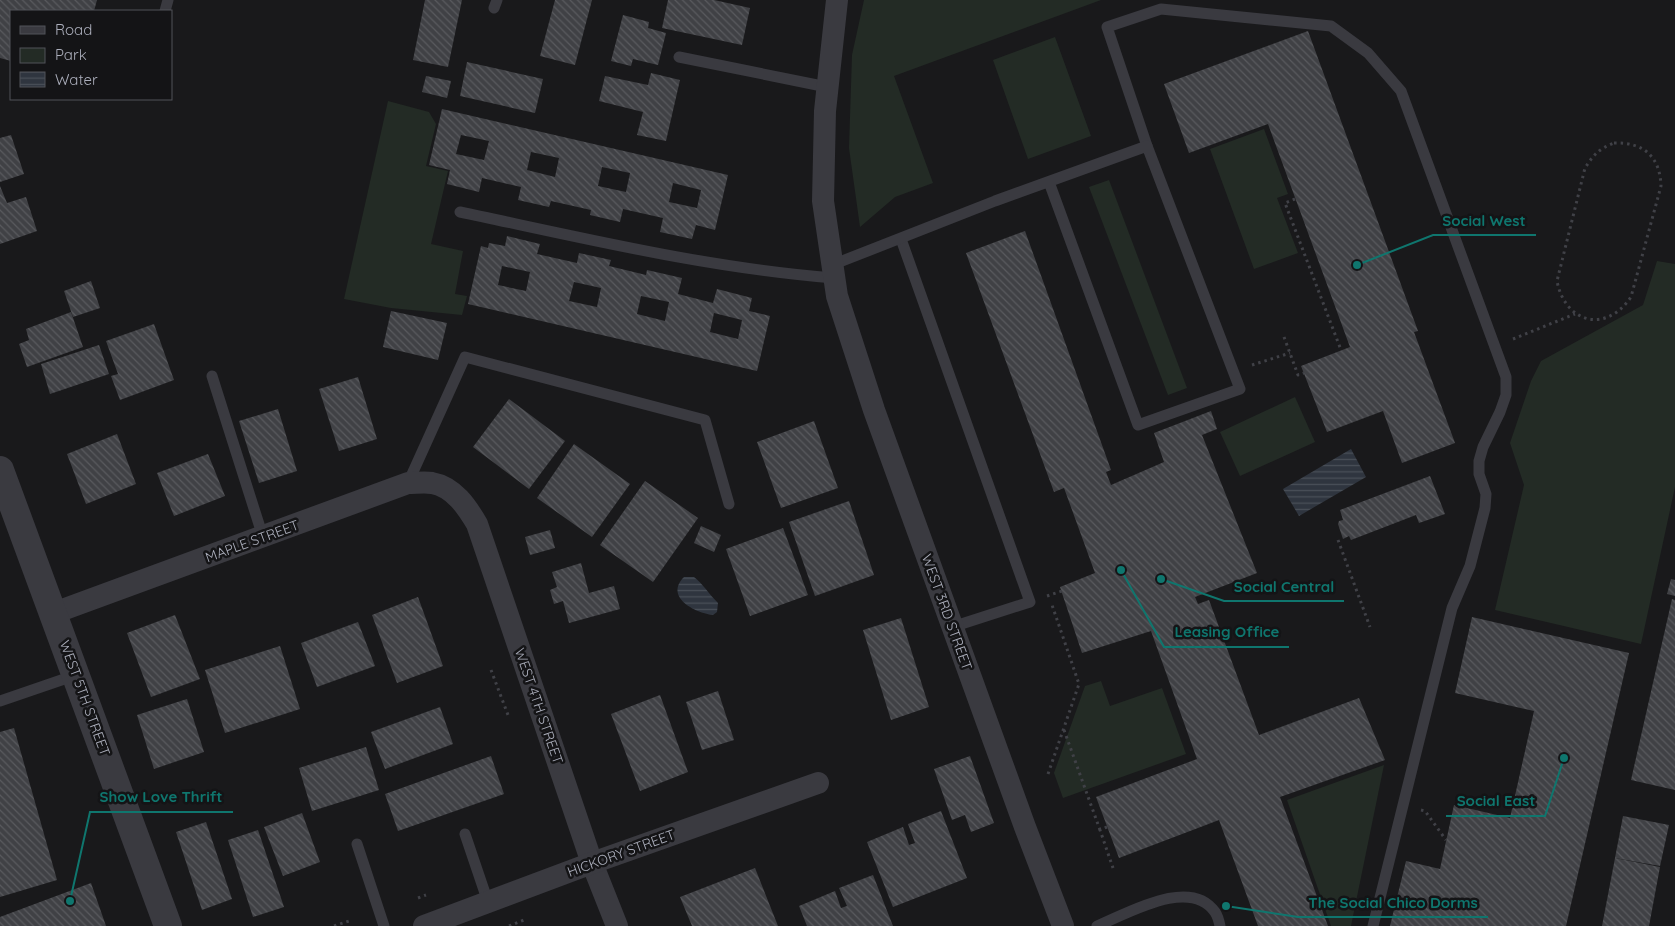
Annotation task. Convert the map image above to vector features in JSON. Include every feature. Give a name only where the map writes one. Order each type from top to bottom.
[{"type":"street","name":"WEST 3RD STREET","points":[[837,0],[824,110],[823,201],[835,280],[874,410],[1024,827],[1063,926]]},
{"type":"street","name":"WEST 5TH STREET","points":[[0,470],[168,926]]},
{"type":"street","name":"MAPLE STREET","points":[[54,613],[408,483],[433,484],[451,492]]},
{"type":"street","name":"WEST 4TH STREET","points":[[451,492],[465,504],[477,524],[592,863],[617,926]]},
{"type":"street","name":"HICKORY STREET","points":[[424,926],[592,863],[818,784]]},
{"type":"lane","points":[[1049,182],[1138,425],[1240,389],[1147,146],[1107,27],[1161,9],[1331,26],[1368,53],[1401,91],[1506,377],[1506,395],[1483,447],[1479,461],[1479,474],[1486,494],[1486,508],[1470,566],[1452,608],[1373,926]]},
{"type":"lane","points":[[679,57],[827,88]]},
{"type":"lane","points":[[460,212],[684,259],[835,280],[901,239],[1147,146]]},
{"type":"lane","points":[[901,239],[1030,602],[952,627]]},
{"type":"lane","points":[[408,483],[466,357],[705,420],[729,504]]},
{"type":"lane","points":[[212,376],[263,537]]},
{"type":"lane","points":[[0,701],[76,674]]},
{"type":"lane","points":[[465,834],[488,902]]},
{"type":"lane","points":[[357,844],[384,926]]},
{"type":"lane","points":[[1097,926],[1164,899],[1188,896],[1205,902],[1215,912],[1220,926]]},
{"type":"path","points":[[1495,347],[1575,314],[1588,319],[1601,319],[1614,315],[1624,307],[1631,297],[1660,186],[1660,174],[1656,162],[1638,146],[1620,143],[1602,148],[1592,157],[1585,168],[1557,281],[1559,294],[1575,314]]},
{"type":"path","points":[[1295,198],[1284,203],[1341,350]]},
{"type":"path","points":[[1284,338],[1300,380]]},
{"type":"path","points":[[1269,360],[1290,352]]},
{"type":"path","points":[[1298,375],[1304,373]]},
{"type":"path","points":[[1338,540],[1370,627]]},
{"type":"path","points":[[1052,594],[1062,591]]},
{"type":"path","points":[[1048,774],[1079,684],[1054,609]]},
{"type":"path","points":[[491,670],[508,715]]},
{"type":"path","points":[[1064,729],[1113,868]]},
{"type":"path","points":[[1425,811],[1446,840]]},
{"type":"path","points":[[1100,830],[1108,827]]},
{"type":"path","points":[[509,926],[524,920]]},
{"type":"path","points":[[334,926],[349,921]]},
{"type":"green space","points":[[864,0],[1101,0],[894,76],[933,183],[895,197],[860,227],[849,148],[852,55]]},
{"type":"green space","points":[[1055,37],[1091,136],[1028,159],[993,60]]},
{"type":"green space","points":[[388,101],[429,112],[436,124],[426,166],[448,171],[431,244],[463,251],[455,294],[467,296],[462,315],[391,308],[344,299]]},
{"type":"green space","points":[[1264,129],[1288,194],[1277,198],[1298,253],[1254,269],[1210,149]]},
{"type":"green space","points":[[1109,180],[1187,388],[1168,395],[1089,187]]},
{"type":"green space","points":[[1657,261],[1675,264],[1675,487],[1641,644],[1495,610],[1524,485],[1510,443],[1531,381],[1541,361],[1643,305]]},
{"type":"green space","points":[[1295,397],[1315,442],[1240,476],[1220,432]]},
{"type":"green space","points":[[1101,681],[1110,706],[1162,688],[1186,754],[1063,798],[1054,773],[1085,686]]},
{"type":"green space","points":[[1384,765],[1351,926],[1331,926],[1287,800]]},
{"type":"water","points":[[1351,449],[1366,477],[1299,516],[1283,489]]},
{"type":"water","points":[[684,577],[694,577],[700,583],[718,603],[717,612],[713,615],[706,614],[684,603],[678,591],[679,584]]},
{"type":"building","points":[[0,0],[97,0],[94,10],[10,10],[10,61],[0,58]]},
{"type":"building","points":[[425,0],[462,0],[448,67],[413,60]]},
{"type":"building","points":[[555,0],[592,0],[575,65],[540,56]]},
{"type":"building","points":[[668,0],[714,0],[750,8],[742,45],[662,28]]},
{"type":"building","points":[[623,15],[649,22],[648,28],[666,33],[658,65],[633,59],[631,66],[611,61]]},
{"type":"building","points":[[1308,31],[1418,331],[1414,332],[1455,443],[1402,463],[1383,411],[1327,432],[1301,366],[1350,347],[1268,124],[1189,153],[1164,84]]},
{"type":"building","points":[[467,62],[543,79],[535,113],[460,96]]},
{"type":"building","points":[[651,73],[680,80],[666,141],[637,135],[643,112],[599,101],[605,76],[648,85]]},
{"type":"building","points":[[426,76],[451,81],[447,98],[422,92]]},
{"type":"building","points":[[442,109],[728,175],[715,230],[696,225],[692,239],[660,232],[663,218],[623,209],[620,222],[590,215],[591,210],[551,201],[549,207],[518,200],[521,187],[482,178],[479,192],[447,184],[450,170],[429,165]],"holes":[[[461,135],[489,141],[484,160],[456,154]],[[531,152],[559,158],[555,177],[527,170]],[[602,167],[630,173],[626,192],[598,186]],[[673,183],[701,190],[697,208],[669,202]]]},
{"type":"building","points":[[11,135],[24,174],[0,182],[0,138]]},
{"type":"building","points":[[0,186],[7,203],[26,197],[37,231],[0,244]]},
{"type":"building","points":[[1025,231],[1111,470],[1106,472],[1111,485],[1164,462],[1154,433],[1211,411],[1217,429],[1202,435],[1257,573],[1195,597],[1198,604],[1209,600],[1259,735],[1359,698],[1385,760],[1280,797],[1328,926],[1258,926],[1219,820],[1119,858],[1096,797],[1197,759],[1151,631],[1082,653],[1060,587],[1095,573],[1064,488],[1054,492],[966,253]]},
{"type":"building","points":[[507,236],[540,244],[537,254],[577,263],[579,253],[611,260],[609,266],[646,275],[647,270],[682,278],[678,294],[713,303],[717,289],[752,298],[749,311],[770,316],[757,371],[468,304],[481,246],[488,248],[489,243],[505,246]],"holes":[[[502,266],[530,272],[526,291],[498,285]],[[574,282],[601,288],[597,307],[569,301]],[[641,296],[669,302],[665,321],[637,314]],[[714,313],[742,320],[738,339],[710,332]]]},
{"type":"building","points":[[91,281],[100,308],[73,317],[64,291]]},
{"type":"building","points":[[391,311],[447,323],[438,360],[383,347]]},
{"type":"building","points":[[71,312],[83,347],[27,367],[19,344],[29,340],[26,329]]},
{"type":"building","points":[[154,324],[174,380],[120,400],[111,376],[118,374],[106,341]]},
{"type":"building","points":[[99,345],[109,374],[50,394],[41,364]]},
{"type":"building","points":[[358,377],[377,439],[339,451],[319,389]]},
{"type":"building","points":[[509,399],[565,441],[529,489],[473,447]]},
{"type":"building","points":[[278,409],[297,471],[259,483],[239,421]]},
{"type":"building","points":[[814,421],[838,488],[781,508],[757,442]]},
{"type":"building","points":[[117,434],[136,484],[86,504],[67,454]]},
{"type":"building","points":[[574,444],[630,484],[592,537],[537,498]]},
{"type":"building","points":[[208,454],[225,496],[174,516],[157,473]]},
{"type":"building","points":[[1430,476],[1445,514],[1419,523],[1416,515],[1351,540],[1349,536],[1343,539],[1338,524],[1339,521],[1343,520],[1340,510]]},
{"type":"building","points":[[645,481],[698,518],[653,582],[600,545]]},
{"type":"building","points":[[849,501],[874,575],[815,596],[789,522]]},
{"type":"building","points":[[701,526],[721,535],[714,552],[694,543]]},
{"type":"building","points":[[783,528],[808,595],[750,616],[726,549]]},
{"type":"building","points":[[550,530],[555,548],[530,555],[525,537]]},
{"type":"building","points":[[581,563],[589,593],[614,586],[620,609],[569,623],[563,601],[554,604],[550,590],[557,587],[552,572]]},
{"type":"building","points":[[1671,579],[1675,580],[1675,596],[1667,594]]},
{"type":"building","points":[[418,597],[443,666],[397,683],[372,615]]},
{"type":"building","points":[[1672,599],[1675,600],[1675,790],[1631,780]]},
{"type":"building","points":[[175,615],[200,679],[151,697],[127,633]]},
{"type":"building","points":[[1472,617],[1629,653],[1566,926],[1390,926],[1406,861],[1440,869],[1454,805],[1510,818],[1534,711],[1455,693]]},
{"type":"building","points":[[901,618],[929,707],[891,720],[863,630]]},
{"type":"building","points":[[358,622],[375,666],[317,687],[301,643]]},
{"type":"building","points":[[280,646],[300,709],[225,733],[205,670]]},
{"type":"building","points":[[718,691],[734,740],[702,750],[686,702]]},
{"type":"building","points":[[660,695],[688,772],[640,791],[611,714]]},
{"type":"building","points":[[187,699],[204,752],[154,769],[137,715]]},
{"type":"building","points":[[440,707],[453,744],[385,769],[371,732]]},
{"type":"building","points":[[14,728],[57,880],[0,897],[0,732]]},
{"type":"building","points":[[366,747],[379,790],[312,811],[299,768]]},
{"type":"building","points":[[491,756],[504,794],[398,831],[385,794]]},
{"type":"building","points":[[970,756],[994,823],[971,832],[965,815],[952,820],[934,769]]},
{"type":"building","points":[[941,811],[967,878],[893,907],[867,842],[903,827],[909,845],[915,843],[908,824]]},
{"type":"building","points":[[302,813],[320,862],[283,876],[264,827]]},
{"type":"building","points":[[1623,816],[1669,825],[1660,866],[1615,858]]},
{"type":"building","points":[[206,822],[232,899],[202,910],[176,832]]},
{"type":"building","points":[[258,830],[284,907],[253,917],[228,840]]},
{"type":"building","points":[[1615,858],[1660,867],[1649,926],[1602,926]]},
{"type":"building","points":[[755,868],[778,926],[692,926],[680,897]]},
{"type":"building","points":[[873,875],[893,926],[807,926],[799,906],[835,891],[841,908],[847,906],[839,888]]},
{"type":"building","points":[[91,883],[106,926],[0,926],[0,917]]},
{"type":"place","name":"Social West","points":[[1357,265]]},
{"type":"place","name":"Leasing Office","points":[[1121,570]]},
{"type":"place","name":"Social Central","points":[[1161,579]]},
{"type":"place","name":"Social East","points":[[1564,758]]},
{"type":"place","name":"Show Love Thrift","points":[[70,901]]},
{"type":"place","name":"The Social Chico Dorms","points":[[1226,906]]}]
